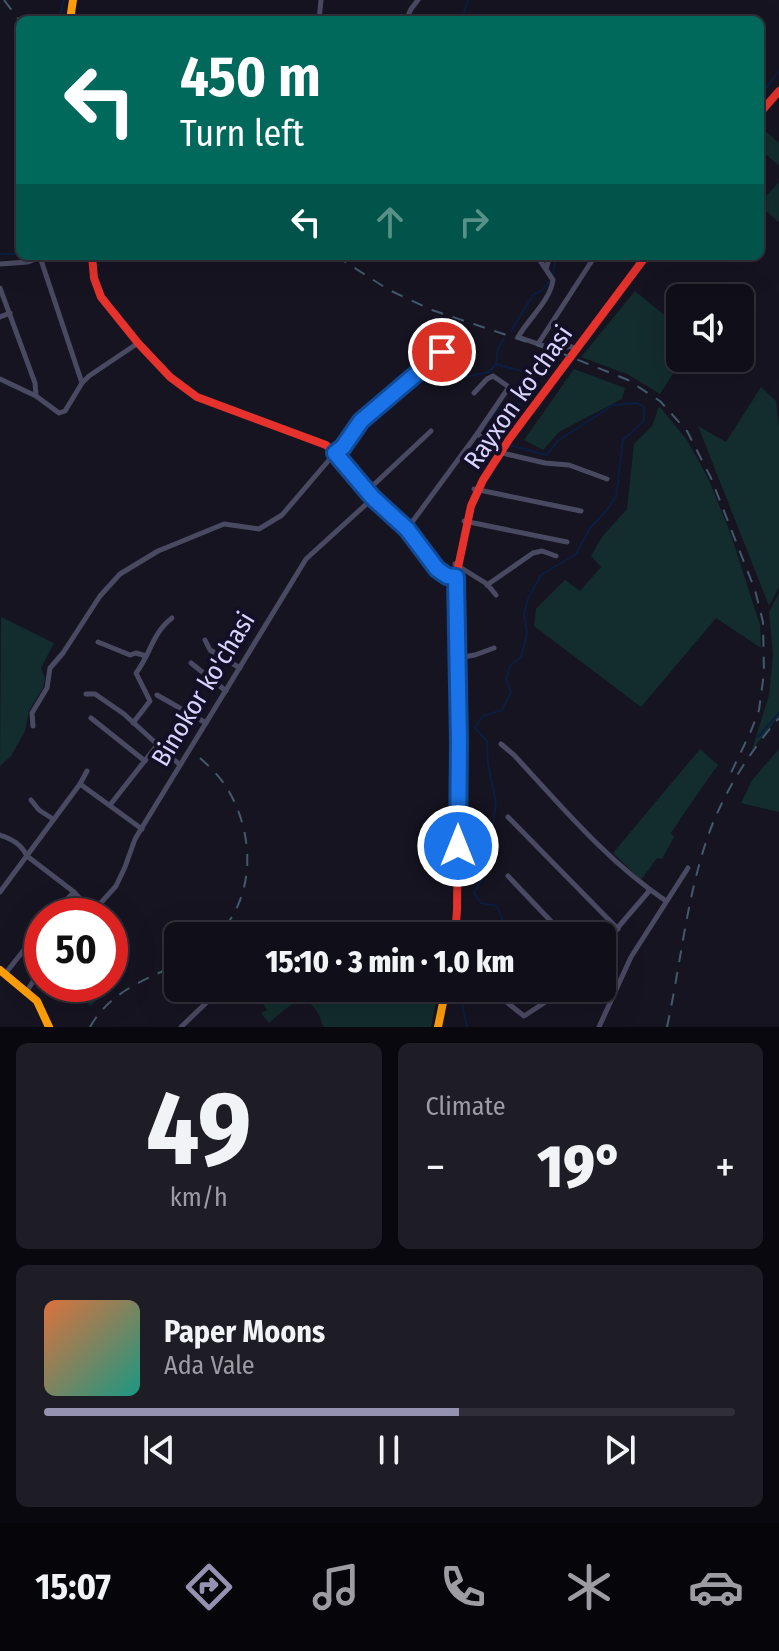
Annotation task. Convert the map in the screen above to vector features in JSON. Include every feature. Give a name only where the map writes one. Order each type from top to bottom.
[{"type":"main road","points":[[764,111],[779,91]]},
{"type":"main road","points":[[764,112],[779,97]]},
{"type":"main road","points":[[92,260],[94,278],[101,297],[170,377],[193,395],[326,445],[370,495],[407,529],[437,569],[454,577]]},
{"type":"main road","name":"Rayxon ko'chasi","points":[[454,577],[476,489],[509,437],[637,260]]},
{"type":"main road","name":"Rayxon ko'chasi","points":[[573,348],[643,260]]},
{"type":"main road","points":[[454,577],[457,658],[455,922]]},
{"type":"main road","points":[[454,577],[457,727]]},
{"type":"main road","points":[[2,972],[24,989]]},
{"type":"main road","points":[[38,1002],[49,1027]]},
{"type":"main road","points":[[436,1027],[442,1002]]},
{"type":"street","points":[[0,264],[33,260]]},
{"type":"street","points":[[42,260],[82,383]]},
{"type":"street","points":[[539,260],[553,280],[552,291],[518,337],[559,351],[566,347],[573,348]]},
{"type":"street","points":[[546,271],[549,260]]},
{"type":"street","points":[[538,344],[592,260]]},
{"type":"street","points":[[0,288],[35,383],[36,396]]},
{"type":"street","points":[[0,317],[10,313]]},
{"type":"street","points":[[0,379],[36,396],[59,413],[65,411],[89,376],[138,343]]},
{"type":"street","points":[[33,726],[32,713],[47,688],[50,668],[100,596],[120,574],[158,551],[224,524],[259,529],[282,515],[343,447],[361,421],[442,352]]},
{"type":"street","name":"Rayxon ko'chasi","points":[[407,529],[509,387],[493,376],[474,393]]},
{"type":"street","name":"Binokor ko'chasi","points":[[105,898],[116,886],[135,839],[306,559],[431,431]]},
{"type":"street","points":[[477,434],[500,450],[545,463],[569,465],[607,479]]},
{"type":"street","points":[[476,489],[581,511]]},
{"type":"street","points":[[466,521],[567,542]]},
{"type":"street","points":[[487,585],[533,553],[542,551],[556,556]]},
{"type":"street","points":[[456,564],[496,595]]},
{"type":"street","points":[[133,723],[150,701],[136,673],[159,629],[172,618]]},
{"type":"street","points":[[205,640],[210,650],[240,668]]},
{"type":"street","points":[[98,642],[130,655],[146,656]]},
{"type":"street","points":[[457,658],[494,648]]},
{"type":"street","points":[[191,663],[226,691]]},
{"type":"street","points":[[86,694],[95,694],[180,765]]},
{"type":"street","points":[[157,695],[206,723]]},
{"type":"street","points":[[91,718],[145,761]]},
{"type":"street","points":[[110,805],[158,744]]},
{"type":"street","points":[[501,744],[608,854],[639,883],[666,901]]},
{"type":"street","points":[[0,892],[87,771]]},
{"type":"street","points":[[80,784],[142,829]]},
{"type":"street","points":[[31,800],[53,819]]},
{"type":"street","points":[[508,817],[618,929],[650,890]]},
{"type":"street","points":[[0,835],[12,839],[27,856],[79,898]]},
{"type":"street","points":[[599,1027],[631,957],[688,868]]},
{"type":"street","points":[[508,876],[552,922]]},
{"type":"street","points":[[68,898],[74,892]]},
{"type":"street","points":[[2,972],[24,947]]},
{"type":"street","points":[[506,1002],[524,1016],[545,1002]]},
{"type":"street","points":[[181,1027],[206,1003]]},
{"type":"green space","points":[[764,130],[779,143],[779,166],[764,153]]},
{"type":"green space","points":[[779,182],[779,222],[764,209],[764,192],[767,195]]},
{"type":"green space","points":[[635,291],[666,316],[666,372],[674,372],[660,394],[629,375],[581,357]]},
{"type":"green space","points":[[574,369],[625,388],[622,399],[559,432],[543,450],[524,440]]},
{"type":"green space","points":[[761,387],[776,401],[779,425],[779,587],[769,606],[698,426],[726,442]]},
{"type":"green space","points":[[659,406],[687,440],[709,480],[731,535],[760,625],[761,648],[716,618],[641,707],[534,626],[536,609],[565,580],[580,591],[601,567],[591,556],[602,537],[627,509],[634,444],[652,426]]},
{"type":"green space","points":[[779,593],[779,716],[752,750],[769,695],[773,655],[769,612]]},
{"type":"green space","points":[[1,617],[54,643],[41,668],[45,678],[43,688],[29,711],[25,731],[11,756],[0,766]]},
{"type":"green space","points":[[700,749],[718,765],[671,833],[674,837],[662,859],[657,858],[641,880],[613,853]]},
{"type":"green space","points":[[779,749],[779,812],[741,803],[752,780]]},
{"type":"green space","points":[[262,1002],[301,1002],[287,1008],[269,1023],[261,1013],[267,1010]]},
{"type":"green space","points":[[307,1002],[436,1002],[431,1027],[324,1027]]},
{"type":"waterway","points":[[60,16],[64,0]]},
{"type":"waterway","points":[[463,16],[468,0]]},
{"type":"waterway","points":[[764,91],[779,71]]},
{"type":"waterway","points":[[0,254],[16,254]]},
{"type":"waterway","points":[[553,274],[555,260]]},
{"type":"waterway","points":[[511,331],[533,295],[551,280]]},
{"type":"waterway","points":[[447,381],[489,372],[496,364],[498,349],[504,338]]},
{"type":"waterway","points":[[492,417],[498,409],[517,405],[531,395],[536,380],[532,374],[496,364]]},
{"type":"waterway","points":[[503,922],[497,906],[481,903],[474,893],[483,877],[478,860],[491,839],[496,803],[487,741],[475,728],[483,716],[502,710],[511,692],[506,679],[510,666],[521,657],[527,634],[524,613],[541,575],[576,554],[590,528],[616,497],[623,440],[644,421],[644,407],[637,403],[613,405],[559,440],[546,455],[509,445]]},
{"type":"waterway","points":[[483,429],[493,440],[503,443]]},
{"type":"waterway","points":[[758,737],[779,713]]},
{"type":"waterway","points":[[462,1002],[467,1027]]},
{"type":"railway","points":[[4,0],[16,16]]},
{"type":"railway","points":[[342,260],[389,290],[432,310],[566,355],[628,380],[660,401],[687,431],[711,478],[755,590],[763,622],[764,673],[759,710],[728,779]]},
{"type":"railway","points":[[667,1027],[698,867],[711,828],[736,778],[779,718]]},
{"type":"railway","points":[[200,758],[222,781],[235,803],[246,842],[245,883],[228,922]]},
{"type":"railway","points":[[90,1027],[118,996],[164,971]]},
{"type":"traffic: slow","points":[[71,16],[73,0]]},
{"type":"traffic: slow","points":[[0,970],[37,1001],[49,1027]]},
{"type":"traffic: slow","points":[[438,1027],[443,1002]]},
{"type":"traffic: jam","points":[[764,108],[779,91]]},
{"type":"traffic: jam","points":[[92,260],[94,278],[101,297],[170,377],[197,397],[326,445],[373,498],[407,529],[437,569],[447,576],[456,577]]},
{"type":"traffic: jam","points":[[456,922],[459,742],[456,577],[471,506],[483,480],[510,438],[643,260]]},
{"type":"route","points":[[442,352],[376,406],[335,453],[373,498],[407,529],[437,569],[447,576],[456,577],[458,846]]}]
